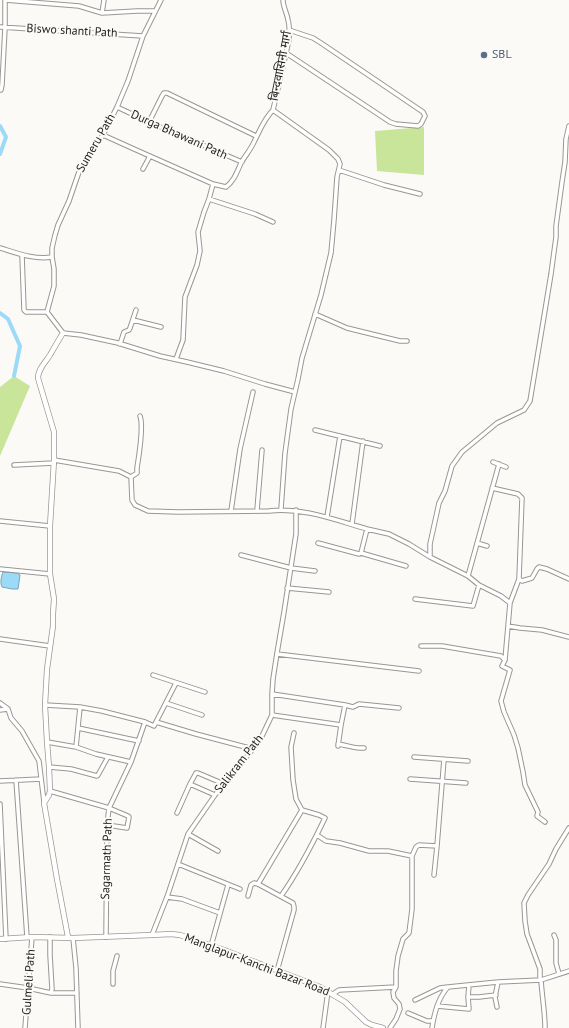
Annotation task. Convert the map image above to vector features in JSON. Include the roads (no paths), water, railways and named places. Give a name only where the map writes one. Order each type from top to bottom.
[{"type":"street","points":[[0,90],[5,28],[5,0],[79,6],[102,13],[155,11]]},
{"type":"street","points":[[102,13],[104,0]]},
{"type":"street","name":"Sumeru Path","points":[[47,312],[54,286],[52,248],[55,235],[69,201],[79,170],[103,135],[117,107],[128,81],[143,36],[161,0]]},
{"type":"street","name":"बिन्दवासिनी मार्ग","points":[[273,110],[286,53],[289,30],[289,21],[283,0]]},
{"type":"street","name":"Biswo shanti Path","points":[[0,28],[143,36]]},
{"type":"street","points":[[286,53],[390,122],[418,126],[421,124],[425,116],[424,112],[321,43],[313,38],[289,30]]},
{"type":"street","points":[[150,122],[162,96],[166,93],[205,110],[256,136]]},
{"type":"street","name":"Durga Bhawani Path","points":[[117,107],[242,162]]},
{"type":"street","points":[[103,135],[213,184],[226,187],[230,184],[236,174],[264,120],[273,110],[334,154],[339,161],[331,252],[321,296],[302,358],[291,409],[286,445],[281,509]]},
{"type":"street","points":[[430,557],[430,544],[439,504],[446,491],[452,466],[462,452],[497,423],[524,410],[530,401],[550,281],[565,162],[566,139],[569,126]]},
{"type":"street","points":[[143,169],[150,156]]},
{"type":"street","points":[[339,170],[420,194]]},
{"type":"street","points":[[176,359],[183,340],[185,297],[197,265],[200,251],[198,232],[213,184]]},
{"type":"street","points":[[209,199],[255,214],[273,222]]},
{"type":"street","points":[[0,248],[33,257],[52,257]]},
{"type":"street","points":[[22,255],[24,310],[26,312],[47,312],[63,333],[81,335],[120,344],[160,356],[224,371],[295,392]]},
{"type":"street","points":[[120,344],[124,332],[130,328],[136,310]]},
{"type":"street","points":[[315,314],[351,330],[400,341],[407,341]]},
{"type":"street","points":[[133,320],[162,327]]},
{"type":"street","points":[[44,803],[50,791],[45,704],[47,669],[53,626],[54,598],[50,574],[50,526],[54,462],[54,432],[38,374],[63,333]]},
{"type":"street","points":[[231,511],[240,449],[253,392]]},
{"type":"street","points":[[131,477],[136,473],[137,468],[141,436],[140,416]]},
{"type":"street","points":[[315,430],[380,446]]},
{"type":"street","points":[[328,517],[340,436]]},
{"type":"street","points":[[352,524],[363,441]]},
{"type":"street","points":[[257,510],[262,450]]},
{"type":"street","points":[[14,465],[54,462],[118,471],[131,477]]},
{"type":"street","points":[[493,462],[506,467]]},
{"type":"street","points":[[468,576],[498,464]]},
{"type":"street","points":[[131,477],[132,500],[135,505],[148,511],[178,512],[281,509],[296,510],[314,513],[388,534],[468,576],[479,585],[501,596],[510,603]]},
{"type":"street","points":[[492,488],[518,494],[522,498],[519,579],[510,603],[505,660],[502,666],[510,670],[501,701],[518,748],[525,785],[538,812],[537,816],[545,822]]},
{"type":"street","name":"Salikram Path","points":[[152,935],[167,897],[188,834],[215,795],[253,749],[262,736],[272,715],[272,694],[277,654],[296,534],[296,510]]},
{"type":"street","points":[[0,521],[50,526]]},
{"type":"street","points":[[361,553],[367,529]]},
{"type":"street","points":[[318,543],[406,566]]},
{"type":"street","points":[[477,543],[487,546]]},
{"type":"street","points":[[241,555],[291,568],[316,571]]},
{"type":"street","points":[[519,579],[522,581],[532,578],[536,569],[539,567],[547,569],[569,580]]},
{"type":"street","points":[[0,569],[50,574]]},
{"type":"street","points":[[415,599],[473,606],[479,585]]},
{"type":"street","points":[[287,588],[329,592]]},
{"type":"street","points":[[508,626],[542,630],[569,638]]},
{"type":"street","points":[[0,639],[50,646]]},
{"type":"street","points":[[421,646],[442,646],[501,656],[505,660]]},
{"type":"street","points":[[277,654],[419,671]]},
{"type":"street","points":[[154,675],[205,692]]},
{"type":"street","points":[[45,704],[80,707],[102,711],[145,722],[154,726],[176,683]]},
{"type":"street","points":[[272,694],[353,707],[359,704],[399,708]]},
{"type":"street","points":[[0,703],[8,709],[11,718],[22,731],[39,761],[41,769],[44,803],[57,879],[76,968],[78,1028]]},
{"type":"street","points":[[166,703],[202,715]]},
{"type":"street","points":[[345,705],[340,725],[338,745],[364,748]]},
{"type":"street","points":[[76,748],[80,707]]},
{"type":"street","points":[[0,710],[8,709]]},
{"type":"street","points":[[272,715],[340,725]]},
{"type":"street","name":"Sagarmath Path","points":[[106,937],[107,825],[109,808],[131,762],[145,722]]},
{"type":"street","points":[[156,722],[253,749]]},
{"type":"street","points":[[78,728],[139,741]]},
{"type":"street","points":[[281,896],[290,883],[325,818],[302,810],[296,799],[293,780],[291,746],[294,733]]},
{"type":"street","points":[[47,742],[131,762]]},
{"type":"street","points":[[414,756],[468,761]]},
{"type":"street","points":[[49,767],[71,769],[97,776],[108,757]]},
{"type":"street","points":[[434,875],[444,759]]},
{"type":"street","points":[[177,813],[190,784],[197,773],[224,784]]},
{"type":"street","points":[[0,781],[41,779]]},
{"type":"street","points":[[410,779],[466,783]]},
{"type":"street","name":"Gulmeli Path","points":[[16,780],[29,937],[28,988],[25,1028]]},
{"type":"street","points":[[190,784],[215,795]]},
{"type":"street","points":[[50,791],[109,808],[129,817],[126,828],[107,825]]},
{"type":"street","points":[[0,804],[6,938]]},
{"type":"street","points":[[258,884],[302,810]]},
{"type":"street","points":[[545,1028],[540,969],[527,934],[524,903],[549,864],[569,828]]},
{"type":"street","points":[[188,834],[218,851]]},
{"type":"street","points":[[317,835],[326,841],[340,843],[369,851],[388,851],[412,856]]},
{"type":"street","points":[[390,1028],[400,1009],[399,1004],[394,998],[394,992],[396,987],[398,956],[403,939],[409,933],[412,909],[412,856],[416,847],[419,845],[437,846]]},
{"type":"street","points":[[178,864],[240,889]]},
{"type":"street","points":[[248,896],[251,885],[254,883],[293,903],[294,907],[277,971]]},
{"type":"street","points":[[211,946],[228,884]]},
{"type":"street","points":[[167,897],[182,900],[220,913]]},
{"type":"street","name":"Manglapur-Kanchi Bazar Road","points":[[0,939],[171,934],[180,936],[211,946],[320,987],[345,1002],[366,1022],[383,1028]]},
{"type":"street","points":[[554,935],[556,940],[556,963],[559,974]]},
{"type":"street","points":[[50,937],[51,993]]},
{"type":"street","points":[[113,984],[113,971],[117,956]]},
{"type":"street","points":[[415,1000],[440,988],[498,982],[541,980],[569,971]]},
{"type":"street","points":[[497,1007],[496,995],[498,982]]},
{"type":"street","points":[[0,984],[51,993],[77,993]]},
{"type":"street","points":[[437,1006],[469,1009],[468,997],[470,985]]},
{"type":"street","points":[[323,1028],[331,993],[339,990],[396,987]]},
{"type":"street","points":[[432,1028],[437,1006],[442,993],[448,987]]},
{"type":"street","points":[[468,997],[496,995]]},
{"type":"street","points":[[408,1013],[427,1021],[433,1021]]},
{"type":"water","points":[[3,572],[17,573],[20,575],[18,589],[2,587],[1,580]]},
{"type":"waterway","points":[[0,126],[6,137],[0,154]]},
{"type":"waterway","points":[[0,313],[8,319],[20,346],[14,376]]},
{"type":"place","name":"SBL","points":[[484,55]]}]
